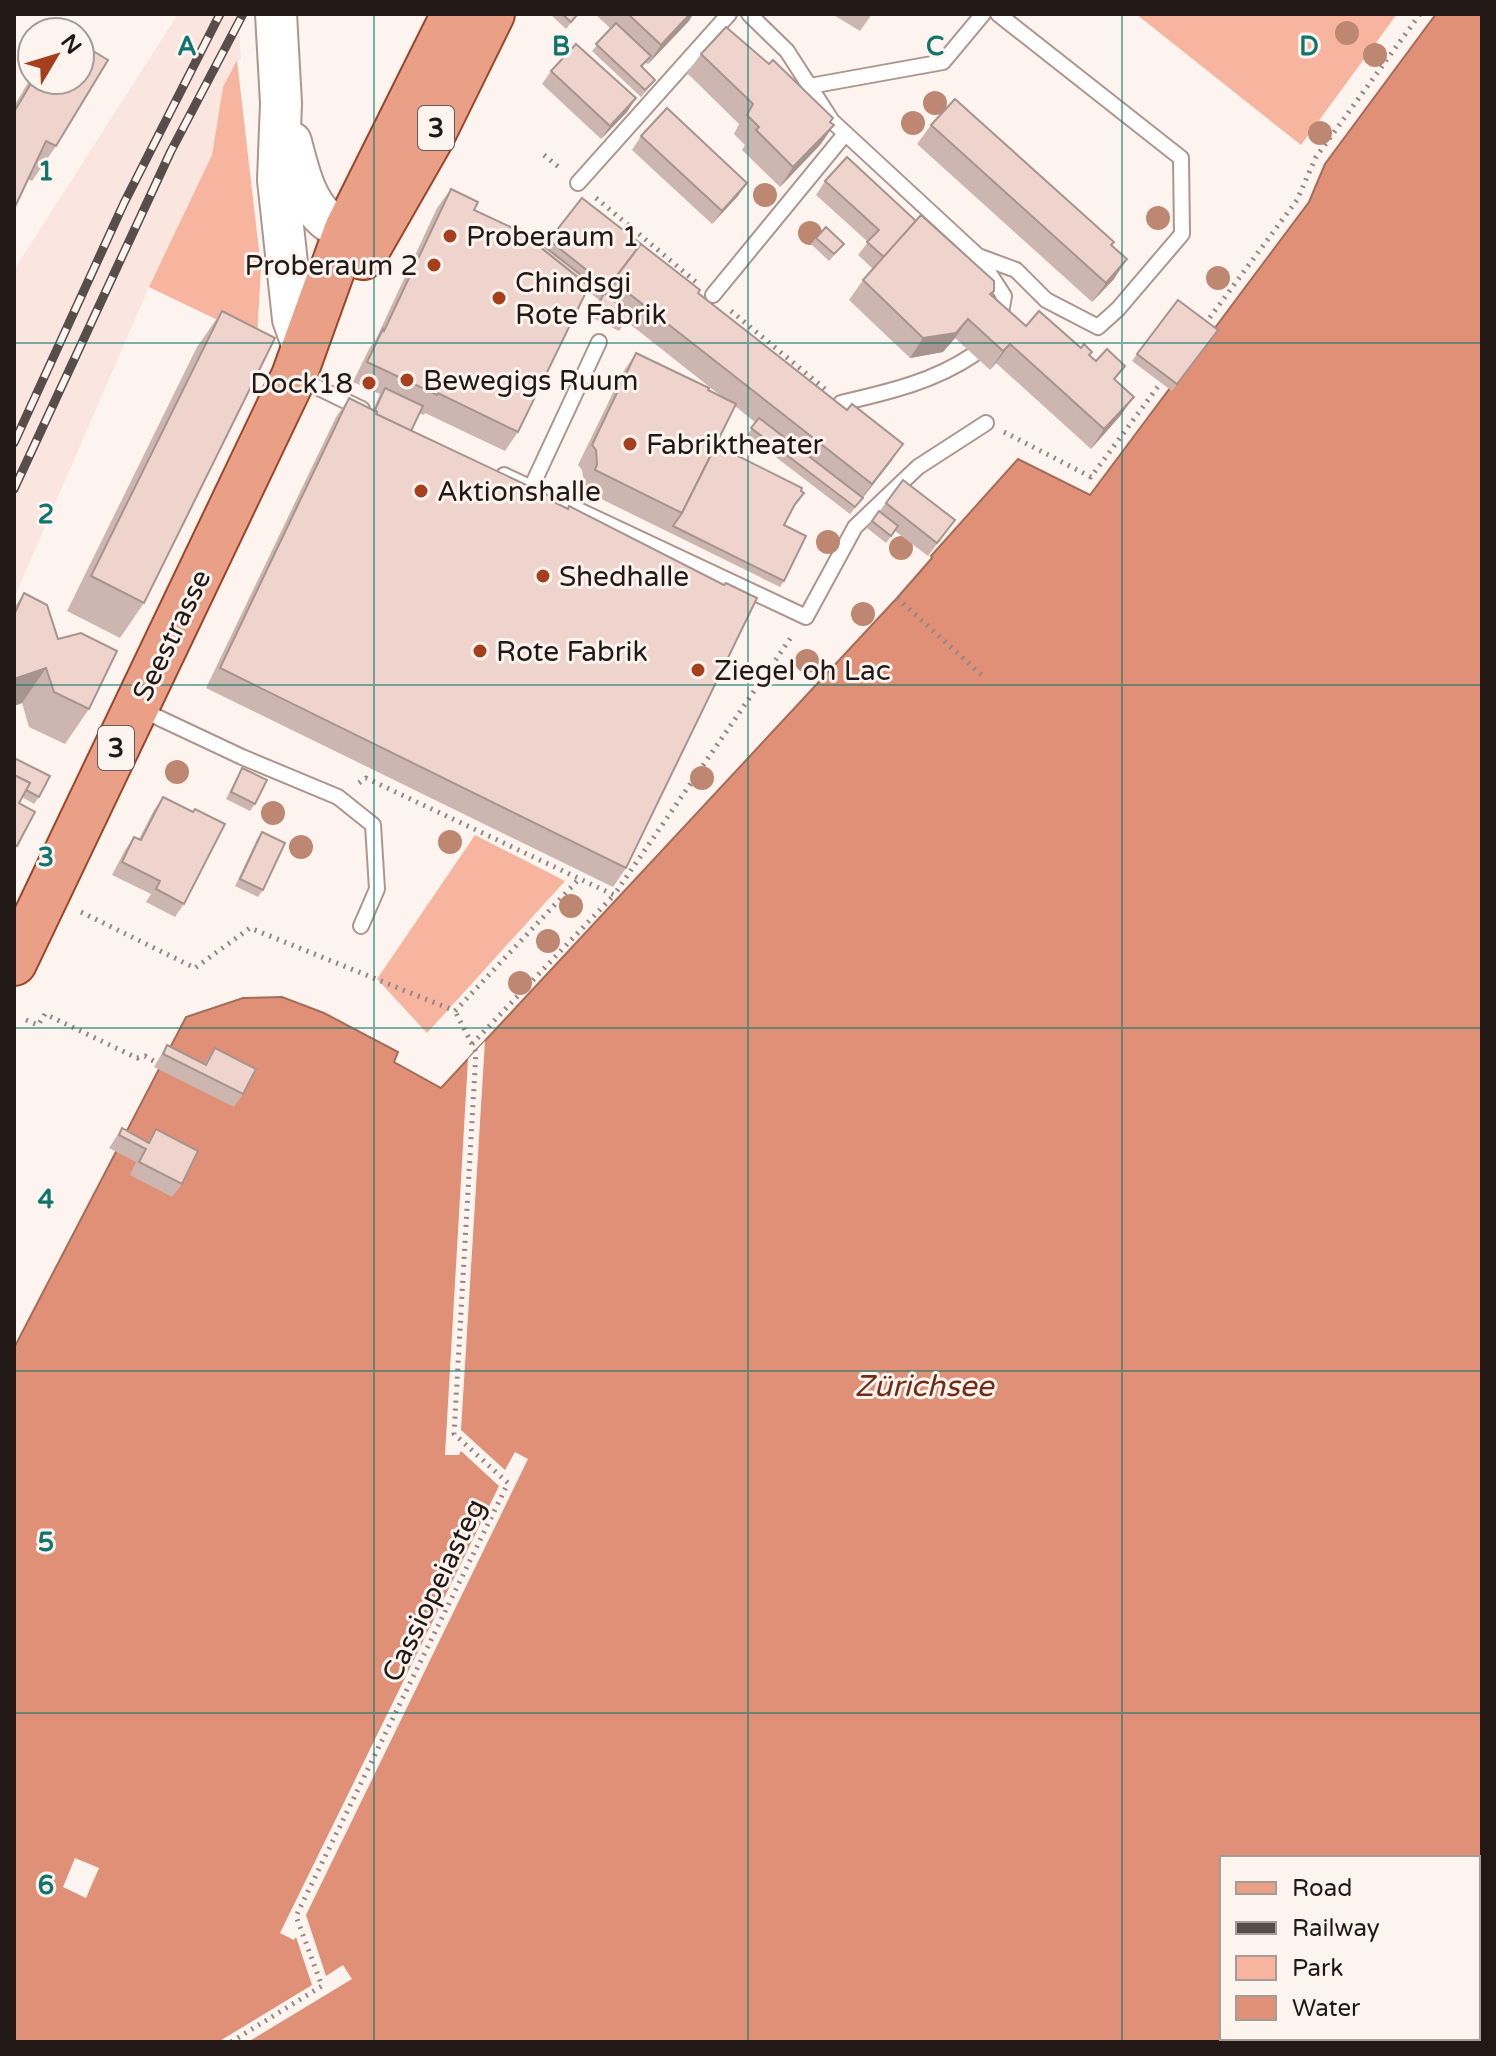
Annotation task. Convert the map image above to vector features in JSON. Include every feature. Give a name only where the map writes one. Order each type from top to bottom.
[{"type":"main road","points":[[276,14],[281,103],[278,180],[299,363]]},
{"type":"main road","name":"3","points":[[360,234],[454,14]]},
{"type":"main road","name":"3","points":[[360,234],[431,138],[492,14]]},
{"type":"main road","points":[[281,103],[301,177],[314,206],[330,222],[360,234]]},
{"type":"main road","name":"Seestrasse","points":[[14,963],[188,602],[360,234]]},
{"type":"lane","points":[[578,183],[729,14]]},
{"type":"lane","points":[[749,14],[787,51],[832,121],[978,256],[1004,296],[995,330]]},
{"type":"lane","points":[[810,86],[943,62],[983,14]]},
{"type":"lane","points":[[978,256],[1016,270],[1046,300],[1098,327],[1118,309],[1182,234],[1181,158],[998,14]]},
{"type":"lane","points":[[713,295],[845,134]]},
{"type":"lane","points":[[531,488],[599,342]]},
{"type":"lane","points":[[841,403],[898,389],[948,372],[973,355]]},
{"type":"lane","points":[[299,363],[372,413]]},
{"type":"lane","points":[[490,469],[806,617],[855,527],[918,467],[986,423]]},
{"type":"lane","points":[[136,707],[242,757],[338,797],[373,825],[377,889],[361,926]]},
{"type":"path","points":[[1204,326],[1297,200],[1316,157],[1420,14]]},
{"type":"path","points":[[986,423],[1091,477],[1166,376]]},
{"type":"path","points":[[897,598],[985,678]]},
{"type":"path","points":[[472,1044],[614,895],[806,617]]},
{"type":"path","points":[[338,797],[366,778],[614,895]]},
{"type":"path","points":[[48,896],[195,968],[250,928],[455,1011],[578,880]]},
{"type":"path","name":"Cassiopeiasteg","points":[[231,2042],[322,1986],[296,1916],[508,1483],[454,1434],[476,1052],[455,1011]]},
{"type":"path","points":[[26,1020],[38,1025],[45,1014],[137,1058],[145,1056],[162,1065]]},
{"type":"shaded area","points":[[178,14],[238,14],[241,60],[237,60],[223,87],[212,155],[149,287],[14,598],[14,270]]},
{"type":"green space","points":[[1136,14],[1397,14],[1301,145]]},
{"type":"green space","points":[[237,60],[261,268],[257,339],[149,287],[212,155],[223,87]]},
{"type":"green space","points":[[475,835],[565,881],[427,1033],[377,979]]},
{"type":"water","name":"Zürichsee","points":[[1436,14],[1482,14],[1482,2042],[14,2042],[14,1348],[186,1017],[243,998],[282,997],[324,1013],[398,1052],[394,1062],[441,1088],[897,598],[1018,459],[1090,495],[1309,202],[1325,164]]},
{"type":"pier","points":[[485,1041],[461,1430],[505,1470],[515,1452],[528,1459],[306,1915],[326,1976],[343,1965],[352,1979],[248,2042],[218,2042],[312,1985],[296,1937],[294,1940],[280,1933],[499,1486],[461,1451],[459,1455],[445,1455],[468,1059]]},
{"type":"pier","points":[[75,1858],[99,1868],[86,1898],[63,1887]]},
{"type":"building","points":[[562,14],[576,14],[577,15],[571,22]]},
{"type":"building","points":[[628,14],[690,14],[661,45]]},
{"type":"building","points":[[616,23],[651,56],[641,66],[655,80],[645,90],[596,44]]},
{"type":"building","points":[[726,27],[769,64],[773,60],[833,118],[830,122],[834,125],[793,167],[756,130],[759,127],[747,115],[753,104],[701,54]]},
{"type":"building","points":[[576,44],[636,98],[610,126],[551,71]]},
{"type":"building","points":[[96,53],[108,60],[96,80]]},
{"type":"building","points":[[24,96],[86,96],[56,146],[46,141],[14,209],[14,112]]},
{"type":"building","points":[[955,99],[1114,242],[1111,245],[1127,259],[1106,283],[931,125]]},
{"type":"building","points":[[667,108],[747,183],[722,211],[641,136]]},
{"type":"building","points":[[847,157],[916,221],[884,257],[867,242],[879,230],[825,181]]},
{"type":"building","points":[[451,189],[478,202],[474,210],[517,230],[516,233],[534,242],[589,286],[518,432],[367,362]]},
{"type":"building","points":[[582,198],[641,244],[608,287],[549,240]]},
{"type":"building","points":[[921,215],[994,281],[994,291],[990,294],[1026,326],[1039,311],[1081,348],[1084,344],[1096,361],[1107,349],[1125,366],[1114,379],[1134,397],[1104,429],[1010,344],[1003,351],[968,319],[956,333],[923,338],[863,280]]},
{"type":"building","points":[[826,227],[844,244],[834,254],[816,238]]},
{"type":"building","points":[[522,229],[586,279],[584,282],[534,242],[518,234]]},
{"type":"building","points":[[641,244],[847,410],[852,404],[903,444],[872,484],[613,281]]},
{"type":"building","points":[[604,293],[630,314],[624,324],[596,310]]},
{"type":"building","points":[[1178,300],[1218,330],[1177,384],[1137,354]]},
{"type":"building","points":[[222,311],[275,338],[144,603],[91,576]]},
{"type":"building","points":[[636,353],[736,404],[682,513],[595,470],[596,450],[592,445]]},
{"type":"building","points":[[385,388],[423,406],[411,431],[376,414]]},
{"type":"building","points":[[349,398],[376,414],[554,498],[552,501],[568,509],[569,506],[724,585],[726,583],[757,598],[626,868],[220,668]]},
{"type":"building","points":[[759,418],[863,498],[855,507],[751,428]]},
{"type":"building","points":[[716,445],[802,488],[804,493],[784,525],[806,536],[784,581],[673,526]]},
{"type":"building","points":[[903,480],[955,520],[937,543],[886,503]]},
{"type":"building","points":[[879,511],[898,526],[891,536],[872,521]]},
{"type":"building","points":[[24,593],[47,605],[58,639],[81,633],[117,651],[89,709],[54,692],[46,668],[14,679],[14,615]]},
{"type":"building","points":[[14,758],[50,776],[39,797],[26,790],[30,783],[14,775]]},
{"type":"building","points":[[242,768],[267,780],[255,804],[231,792]]},
{"type":"building","points":[[14,775],[30,783],[19,803],[35,812],[17,846],[14,845]]},
{"type":"building","points":[[163,797],[225,824],[184,904],[156,889],[160,881],[122,862],[134,837],[141,840]]},
{"type":"building","points":[[262,832],[285,843],[263,890],[240,879]]},
{"type":"building","points":[[167,1045],[206,1065],[215,1048],[256,1069],[243,1094],[163,1054]]},
{"type":"building","points":[[122,1128],[149,1143],[156,1129],[198,1151],[182,1184],[139,1162],[146,1149],[119,1135]]},
{"type":"railway","points":[[14,443],[124,203],[220,14]]},
{"type":"railway","points":[[14,489],[171,151],[243,14]]},
{"type":"place","name":"Proberaum 1","points":[[450,236]]},
{"type":"place","name":"Proberaum 2","points":[[434,265]]},
{"type":"place","name":"Chindsgi Rote Fabrik","points":[[499,298]]},
{"type":"place","name":"Bewegigs Ruum","points":[[407,380]]},
{"type":"place","name":"Dock18","points":[[369,383]]},
{"type":"place","name":"Fabriktheater","points":[[630,444]]},
{"type":"place","name":"Aktionshalle","points":[[421,491]]},
{"type":"place","name":"Shedhalle","points":[[543,576]]},
{"type":"place","name":"Rote Fabrik","points":[[480,651]]},
{"type":"place","name":"Ziegel oh Lac","points":[[698,670]]}]
